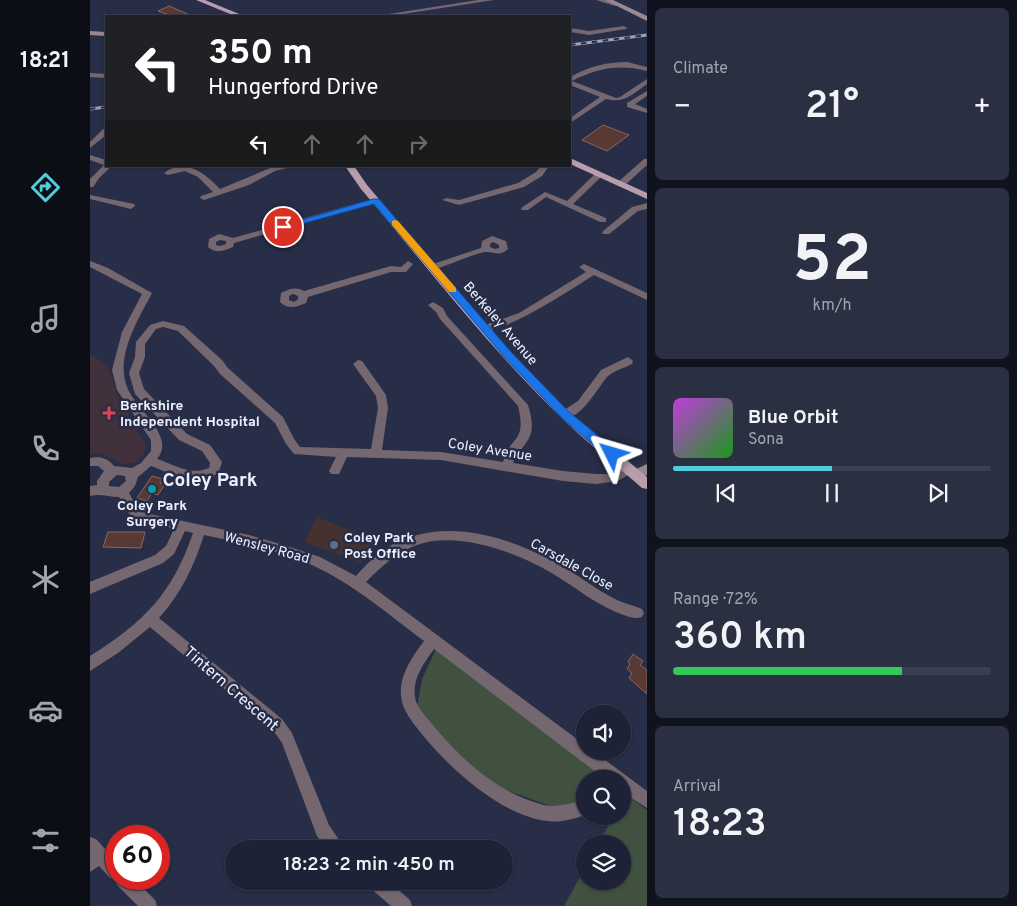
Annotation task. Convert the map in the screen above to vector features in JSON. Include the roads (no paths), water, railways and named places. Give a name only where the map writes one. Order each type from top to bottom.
[{"type":"main road","points":[[199,0],[238,15]]},
{"type":"main road","points":[[571,161],[647,196]]},
{"type":"main road","name":"Berkeley Avenue","points":[[350,167],[432,267],[565,415],[640,474]]},
{"type":"street","points":[[440,0],[452,6]]},
{"type":"street","points":[[393,15],[421,13],[491,0]]},
{"type":"street","points":[[599,0],[615,4]]},
{"type":"street","points":[[608,0],[647,19]]},
{"type":"street","points":[[639,15],[647,13]]},
{"type":"street","points":[[571,30],[589,33],[624,28]]},
{"type":"street","points":[[90,32],[105,34]]},
{"type":"street","points":[[571,81],[589,69],[601,66],[622,64],[647,69]]},
{"type":"street","points":[[90,75],[105,76]]},
{"type":"street","points":[[571,82],[616,100],[622,99],[647,81]]},
{"type":"street","points":[[647,93],[630,105],[647,111]]},
{"type":"street","points":[[571,120],[605,97]]},
{"type":"street","points":[[90,146],[105,131]]},
{"type":"street","points":[[90,157],[105,163]]},
{"type":"street","points":[[620,184],[647,161]]},
{"type":"street","points":[[90,185],[107,167]]},
{"type":"street","points":[[446,200],[459,203],[521,185],[539,174],[544,167]]},
{"type":"street","points":[[168,173],[180,168],[188,168],[211,184],[218,192]]},
{"type":"street","points":[[204,198],[246,182],[270,168]]},
{"type":"street","points":[[568,204],[599,175]]},
{"type":"street","points":[[525,208],[545,194],[602,220]]},
{"type":"street","points":[[90,198],[131,206]]},
{"type":"street","points":[[231,241],[376,201]]},
{"type":"street","points":[[606,232],[635,209],[647,206]]},
{"type":"street","points":[[432,267],[486,248]]},
{"type":"street","points":[[304,295],[391,269],[403,270],[408,264],[425,258]]},
{"type":"street","points":[[92,262],[136,289],[147,293]]},
{"type":"street","points":[[485,328],[522,315],[588,270],[647,297]]},
{"type":"street","points":[[131,475],[157,452],[157,440],[122,390],[117,370],[127,332],[147,293],[157,286]]},
{"type":"street","points":[[432,305],[440,310],[443,317],[523,404],[527,420],[527,435],[508,460],[507,466]]},
{"type":"street","name":"Coley Avenue","points":[[149,461],[164,465],[184,477],[205,475],[214,471],[216,462],[206,448],[183,437],[139,391],[134,373],[140,357],[140,344],[153,327],[159,324],[181,328],[224,371],[279,420],[286,430],[292,447],[298,451],[441,456],[562,476],[596,479],[640,474]]},
{"type":"street","points":[[565,415],[582,404],[605,373],[628,361]]},
{"type":"street","points":[[358,364],[381,395],[383,408],[376,454]]},
{"type":"street","points":[[335,471],[343,453]]},
{"type":"street","points":[[90,462],[100,461],[106,464],[112,472]]},
{"type":"street","points":[[121,470],[131,475],[132,483],[122,492],[109,492],[104,488],[103,481],[112,472],[121,470]]},
{"type":"street","points":[[90,490],[104,488]]},
{"type":"street","name":"Wensley Road","points":[[122,492],[134,512],[142,517],[249,540],[287,551],[316,561],[357,583],[606,770]]},
{"type":"street","points":[[90,588],[160,559],[170,550],[180,526]]},
{"type":"street","points":[[90,664],[120,645],[150,619],[174,590],[189,562],[200,530]]},
{"type":"street","name":"Carsdale Close","points":[[357,583],[376,563],[403,545],[435,536],[470,536],[511,548],[544,563],[615,606],[637,613]]},
{"type":"street","name":"Tintern Crescent","points":[[150,619],[277,724],[287,738],[323,830],[330,840]]},
{"type":"street","points":[[433,639],[423,652],[408,682],[408,699],[416,714],[436,741],[468,772],[504,797],[545,813],[576,810]]},
{"type":"street","points":[[631,788],[647,800]]},
{"type":"street","points":[[93,855],[105,864]]},
{"type":"street","points":[[133,890],[149,906]]},
{"type":"street","points":[[385,890],[404,906]]},
{"type":"railway","points":[[571,45],[647,35]]},
{"type":"railway","points":[[90,109],[105,107]]},
{"type":"place","name":"Berkshire Independent Hospital","points":[[109,413]]},
{"type":"place","name":"Coley Park Surgery","points":[[152,489]]},
{"type":"place","name":"Coley Park Post Office","points":[[334,545]]},
{"type":"district","name":"Coley Park","points":[[210,479]]}]
